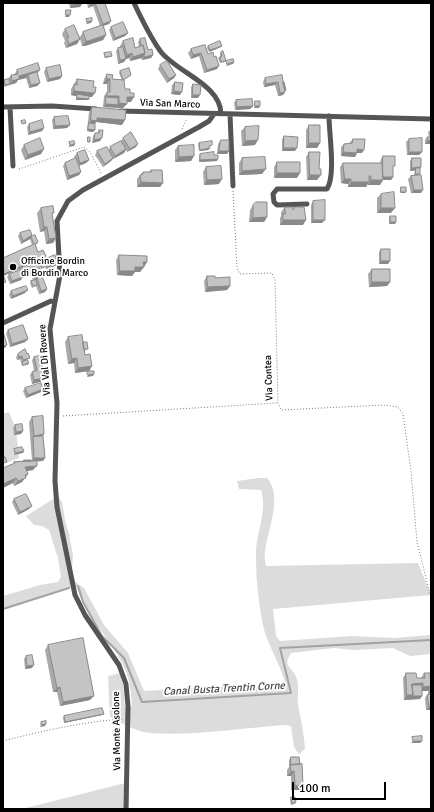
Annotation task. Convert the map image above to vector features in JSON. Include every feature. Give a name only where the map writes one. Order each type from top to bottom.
[{"type":"street","points":[[134,3],[144,26],[162,52],[182,71],[200,82],[215,95],[220,105],[221,114]]},
{"type":"street","points":[[10,106],[14,166]]},
{"type":"street","points":[[3,107],[52,106],[103,110]]},
{"type":"street","name":"Via San Marco","points":[[110,110],[431,119]]},
{"type":"street","name":"Via Val Di Rovere","points":[[75,595],[57,507],[54,463],[56,386],[50,329],[54,302],[58,293],[60,275],[57,221],[68,201],[83,190],[209,120],[214,114]]},
{"type":"street","points":[[230,114],[233,186]]},
{"type":"street","points":[[307,204],[277,205],[274,202],[273,194],[277,189],[327,189],[331,183],[329,116]]},
{"type":"street","points":[[3,322],[51,301],[54,302]]},
{"type":"street","name":"Via Monte Asolone","points":[[75,595],[85,615],[114,657],[121,670],[127,693],[128,719],[126,809]]},
{"type":"path","points":[[182,128],[186,122],[188,113]]},
{"type":"path","name":"Via Contea","points":[[233,186],[237,268],[240,274],[272,273],[275,280],[278,403],[281,410],[384,405],[398,408],[403,414],[411,471],[417,542],[431,598]]},
{"type":"path","points":[[56,416],[278,403]]},
{"type":"path","points":[[3,741],[41,731],[105,720],[128,719]]},
{"type":"shaded area","points":[[9,412],[16,429],[19,458],[3,464],[3,414]]},
{"type":"shaded area","points":[[267,478],[272,485],[274,494],[273,513],[265,553],[266,566],[418,563],[431,595],[273,609],[276,636],[280,641],[353,636],[394,638],[431,635],[431,654],[410,656],[393,648],[353,650],[334,648],[291,653],[287,661],[297,680],[298,705],[305,749],[299,754],[294,747],[291,726],[286,725],[201,733],[167,734],[145,732],[110,717],[108,676],[120,673],[123,684],[125,708],[132,706],[128,678],[120,658],[92,618],[80,597],[76,586],[3,610],[3,596],[40,585],[58,582],[61,577],[58,558],[49,530],[42,526],[34,525],[26,516],[58,496],[62,502],[69,534],[73,555],[72,570],[75,582],[84,588],[104,625],[128,653],[144,691],[227,686],[267,688],[282,685],[285,682],[265,633],[258,595],[256,549],[262,515],[263,498],[261,490],[239,489],[237,481]]},
{"type":"shaded area","points":[[129,782],[129,809],[22,809]]},
{"type":"building","points":[[72,3],[82,3],[82,4],[72,5]]},
{"type":"building","points":[[95,3],[105,3],[111,21],[103,24]]},
{"type":"building","points":[[66,10],[71,10],[70,15],[66,15]]},
{"type":"building","points":[[92,18],[92,21],[87,22],[86,19]]},
{"type":"building","points":[[123,22],[128,33],[115,38],[111,27]]},
{"type":"building","points":[[74,25],[80,39],[69,44],[67,38],[69,37],[65,29]]},
{"type":"building","points":[[103,25],[106,35],[86,41],[83,32]]},
{"type":"building","points":[[133,38],[135,48],[143,45],[145,53],[133,57],[132,53],[127,55],[123,41]]},
{"type":"building","points":[[145,38],[148,50],[152,49],[153,55],[144,57],[145,53],[143,45],[141,46],[140,39]]},
{"type":"building","points":[[220,41],[222,46],[210,50],[208,46]]},
{"type":"building","points":[[205,45],[208,54],[213,52],[214,57],[216,56],[219,66],[207,70],[201,53],[193,55],[191,49]]},
{"type":"building","points":[[123,47],[126,59],[120,60],[118,48]]},
{"type":"building","points":[[223,51],[226,61],[221,62],[220,57],[222,56],[221,52]]},
{"type":"building","points":[[111,52],[112,56],[105,57],[104,53]]},
{"type":"building","points":[[233,59],[234,62],[227,64],[226,61]]},
{"type":"building","points":[[167,61],[176,75],[169,79],[160,65]]},
{"type":"building","points":[[38,63],[40,70],[19,76],[19,79],[12,81],[11,75],[18,74],[17,70]]},
{"type":"building","points":[[60,65],[62,76],[49,79],[46,68]]},
{"type":"building","points":[[129,68],[131,75],[123,80],[120,71]]},
{"type":"building","points":[[37,72],[40,83],[31,85],[28,75]]},
{"type":"building","points":[[107,74],[113,75],[112,79],[124,80],[125,89],[130,89],[130,93],[134,93],[134,97],[127,97],[127,104],[119,103],[119,96],[107,96],[107,92],[110,92],[110,79],[107,79]]},
{"type":"building","points":[[282,75],[285,92],[280,93],[278,82],[266,84],[265,78]]},
{"type":"building","points":[[9,79],[10,84],[5,85],[4,80]]},
{"type":"building","points":[[77,79],[94,81],[93,87],[96,87],[95,93],[74,91],[74,84],[77,85]]},
{"type":"building","points":[[175,82],[183,83],[182,92],[174,91]]},
{"type":"building","points":[[193,84],[201,85],[200,95],[193,95]]},
{"type":"building","points":[[77,94],[89,96],[89,99],[77,98]]},
{"type":"building","points":[[106,97],[118,98],[118,105],[106,104]]},
{"type":"building","points":[[252,99],[253,106],[237,107],[236,100]]},
{"type":"building","points":[[255,101],[260,101],[260,106],[255,106]]},
{"type":"building","points":[[92,107],[126,110],[125,120],[97,118],[97,121],[91,120]]},
{"type":"building","points":[[68,116],[70,125],[55,126],[54,117]]},
{"type":"building","points":[[25,120],[26,123],[22,124],[21,121]]},
{"type":"building","points":[[42,120],[44,128],[30,132],[29,124]]},
{"type":"building","points":[[89,123],[95,124],[95,130],[88,129]]},
{"type":"building","points":[[309,125],[320,125],[320,143],[309,143]]},
{"type":"building","points":[[259,126],[258,140],[245,141],[245,127]]},
{"type":"building","points":[[99,130],[103,130],[102,138],[94,140],[95,133],[99,133]]},
{"type":"building","points":[[131,132],[138,144],[130,149],[123,138]]},
{"type":"building","points":[[284,136],[298,137],[297,148],[284,148]]},
{"type":"building","points":[[427,137],[431,137],[431,141],[428,140]]},
{"type":"building","points":[[40,138],[44,149],[28,155],[24,145]]},
{"type":"building","points":[[422,138],[422,152],[409,152],[409,139]]},
{"type":"building","points":[[353,139],[365,139],[364,150],[357,149],[357,153],[343,152],[344,144],[352,143]]},
{"type":"building","points":[[221,140],[229,140],[229,151],[219,151]]},
{"type":"building","points":[[74,141],[75,144],[70,145],[69,142]]},
{"type":"building","points":[[121,141],[126,149],[115,156],[110,147]]},
{"type":"building","points":[[212,141],[212,145],[209,146],[210,148],[200,150],[199,143]]},
{"type":"building","points":[[194,145],[194,156],[179,157],[178,146]]},
{"type":"building","points":[[107,147],[113,158],[105,164],[97,151]]},
{"type":"building","points":[[85,150],[89,160],[80,163],[77,153]]},
{"type":"building","points":[[214,152],[214,155],[218,155],[218,159],[200,160],[200,154]]},
{"type":"building","points":[[309,152],[320,152],[319,169],[321,169],[321,175],[310,175]]},
{"type":"building","points":[[383,156],[395,156],[393,177],[383,177]]},
{"type":"building","points":[[265,157],[266,169],[242,171],[242,158]]},
{"type":"building","points":[[76,158],[81,172],[69,176],[65,163]]},
{"type":"building","points":[[412,158],[421,158],[421,167],[412,168]]},
{"type":"building","points":[[277,162],[300,162],[300,173],[277,173]]},
{"type":"building","points":[[343,163],[382,163],[383,180],[371,180],[371,176],[369,176],[369,182],[351,182],[351,179],[345,179]]},
{"type":"building","points":[[221,166],[222,179],[207,180],[206,167]]},
{"type":"building","points":[[416,168],[420,168],[420,174],[416,174]]},
{"type":"building","points":[[151,170],[162,170],[163,183],[141,182],[140,175],[143,174],[143,172],[151,172]]},
{"type":"building","points":[[421,175],[423,190],[414,190],[411,176]]},
{"type":"building","points":[[401,187],[406,187],[406,192],[401,192]]},
{"type":"building","points":[[394,192],[395,208],[381,208],[381,194]]},
{"type":"building","points":[[325,200],[325,220],[313,220],[313,201]]},
{"type":"building","points":[[256,202],[267,202],[267,217],[253,218],[253,205]]},
{"type":"building","points":[[53,206],[54,213],[52,213],[56,238],[49,239],[47,227],[44,227],[41,208]]},
{"type":"building","points":[[285,207],[293,207],[293,210],[295,207],[304,207],[306,220],[283,220]]},
{"type":"building","points":[[390,216],[396,216],[396,222],[391,222]]},
{"type":"building","points":[[30,230],[32,235],[23,241],[20,233]]},
{"type":"building","name":"Officine Bordin di Bordin Marco","points":[[35,235],[38,242],[35,244],[38,252],[43,250],[46,256],[4,274],[3,258],[34,244],[31,237]]},
{"type":"building","points":[[381,249],[390,249],[390,261],[381,261]]},
{"type":"building","points":[[55,255],[57,263],[48,266],[46,259]]},
{"type":"building","points":[[119,255],[147,256],[147,262],[143,262],[144,267],[135,267],[135,271],[120,271]]},
{"type":"building","points":[[44,260],[46,266],[42,268],[40,262]]},
{"type":"building","points":[[38,264],[42,274],[36,277],[34,272],[22,275],[23,277],[12,281],[9,274]]},
{"type":"building","points":[[372,269],[390,269],[390,282],[372,282]]},
{"type":"building","points":[[42,276],[47,289],[41,291],[37,278]]},
{"type":"building","points":[[207,276],[215,276],[215,278],[230,277],[230,286],[208,287]]},
{"type":"building","points":[[4,277],[6,282],[3,283],[3,278]]},
{"type":"building","points":[[36,280],[37,285],[33,286],[31,281]]},
{"type":"building","points":[[26,286],[28,290],[13,296],[11,291]]},
{"type":"building","points":[[23,325],[28,339],[12,344],[8,330]]},
{"type":"building","points":[[3,331],[7,345],[3,346]]},
{"type":"building","points":[[82,335],[85,355],[90,354],[92,366],[78,368],[77,358],[72,359],[68,337]]},
{"type":"building","points":[[83,342],[87,342],[88,349],[84,349]]},
{"type":"building","points":[[25,349],[30,358],[23,360],[22,356],[19,357],[18,354]]},
{"type":"building","points":[[40,356],[45,378],[34,380],[32,372],[37,370],[34,357]]},
{"type":"building","points":[[27,360],[29,363],[23,365],[22,362]]},
{"type":"building","points":[[87,371],[94,371],[94,374],[88,375]]},
{"type":"building","points":[[41,383],[43,389],[28,395],[25,388]]},
{"type":"building","points":[[43,416],[44,434],[34,436],[32,417]]},
{"type":"building","points":[[22,424],[23,431],[16,432],[15,425]]},
{"type":"building","points":[[43,436],[45,458],[34,458],[33,437]]},
{"type":"building","points":[[22,447],[24,451],[15,453],[14,449]]},
{"type":"building","points":[[5,457],[7,462],[3,463],[3,458]]},
{"type":"building","points":[[37,461],[37,466],[25,467],[28,474],[25,475],[26,478],[18,481],[16,478],[3,484],[3,468],[15,463],[14,462]]},
{"type":"building","points":[[26,494],[32,506],[20,512],[14,499]]},
{"type":"building","points":[[83,638],[94,696],[63,702],[60,687],[57,688],[48,645]]},
{"type":"building","points":[[32,655],[34,665],[27,666],[26,656]]},
{"type":"building","points":[[406,673],[416,673],[417,678],[425,678],[424,673],[430,673],[431,686],[423,687],[423,683],[412,684],[413,695],[407,695]]},
{"type":"building","points":[[412,685],[422,685],[422,696],[412,696]]},
{"type":"building","points":[[431,686],[431,707],[429,707],[427,695],[430,694]]},
{"type":"building","points":[[102,708],[104,714],[65,722],[64,716]]},
{"type":"building","points":[[46,721],[46,724],[41,725],[41,722]]},
{"type":"building","points":[[422,736],[422,741],[413,741],[412,737]]},
{"type":"building","points":[[291,757],[299,757],[300,764],[291,765]]},
{"type":"building","points":[[302,764],[303,785],[295,786],[294,771],[291,772],[290,765]]},
{"type":"building","points":[[291,797],[295,797],[296,802],[292,803]]},
{"type":"waterway","name":"Canal Busta Trentin Corne","points":[[78,586],[83,602],[102,636],[124,658],[142,702],[291,693],[280,648],[431,640]]},
{"type":"waterway","name":"Canal Busta Trentin Corne","points":[[3,609],[69,588]]},
{"type":"place","name":"Officine Bordin di Bordin Marco","points":[[13,267]]}]
